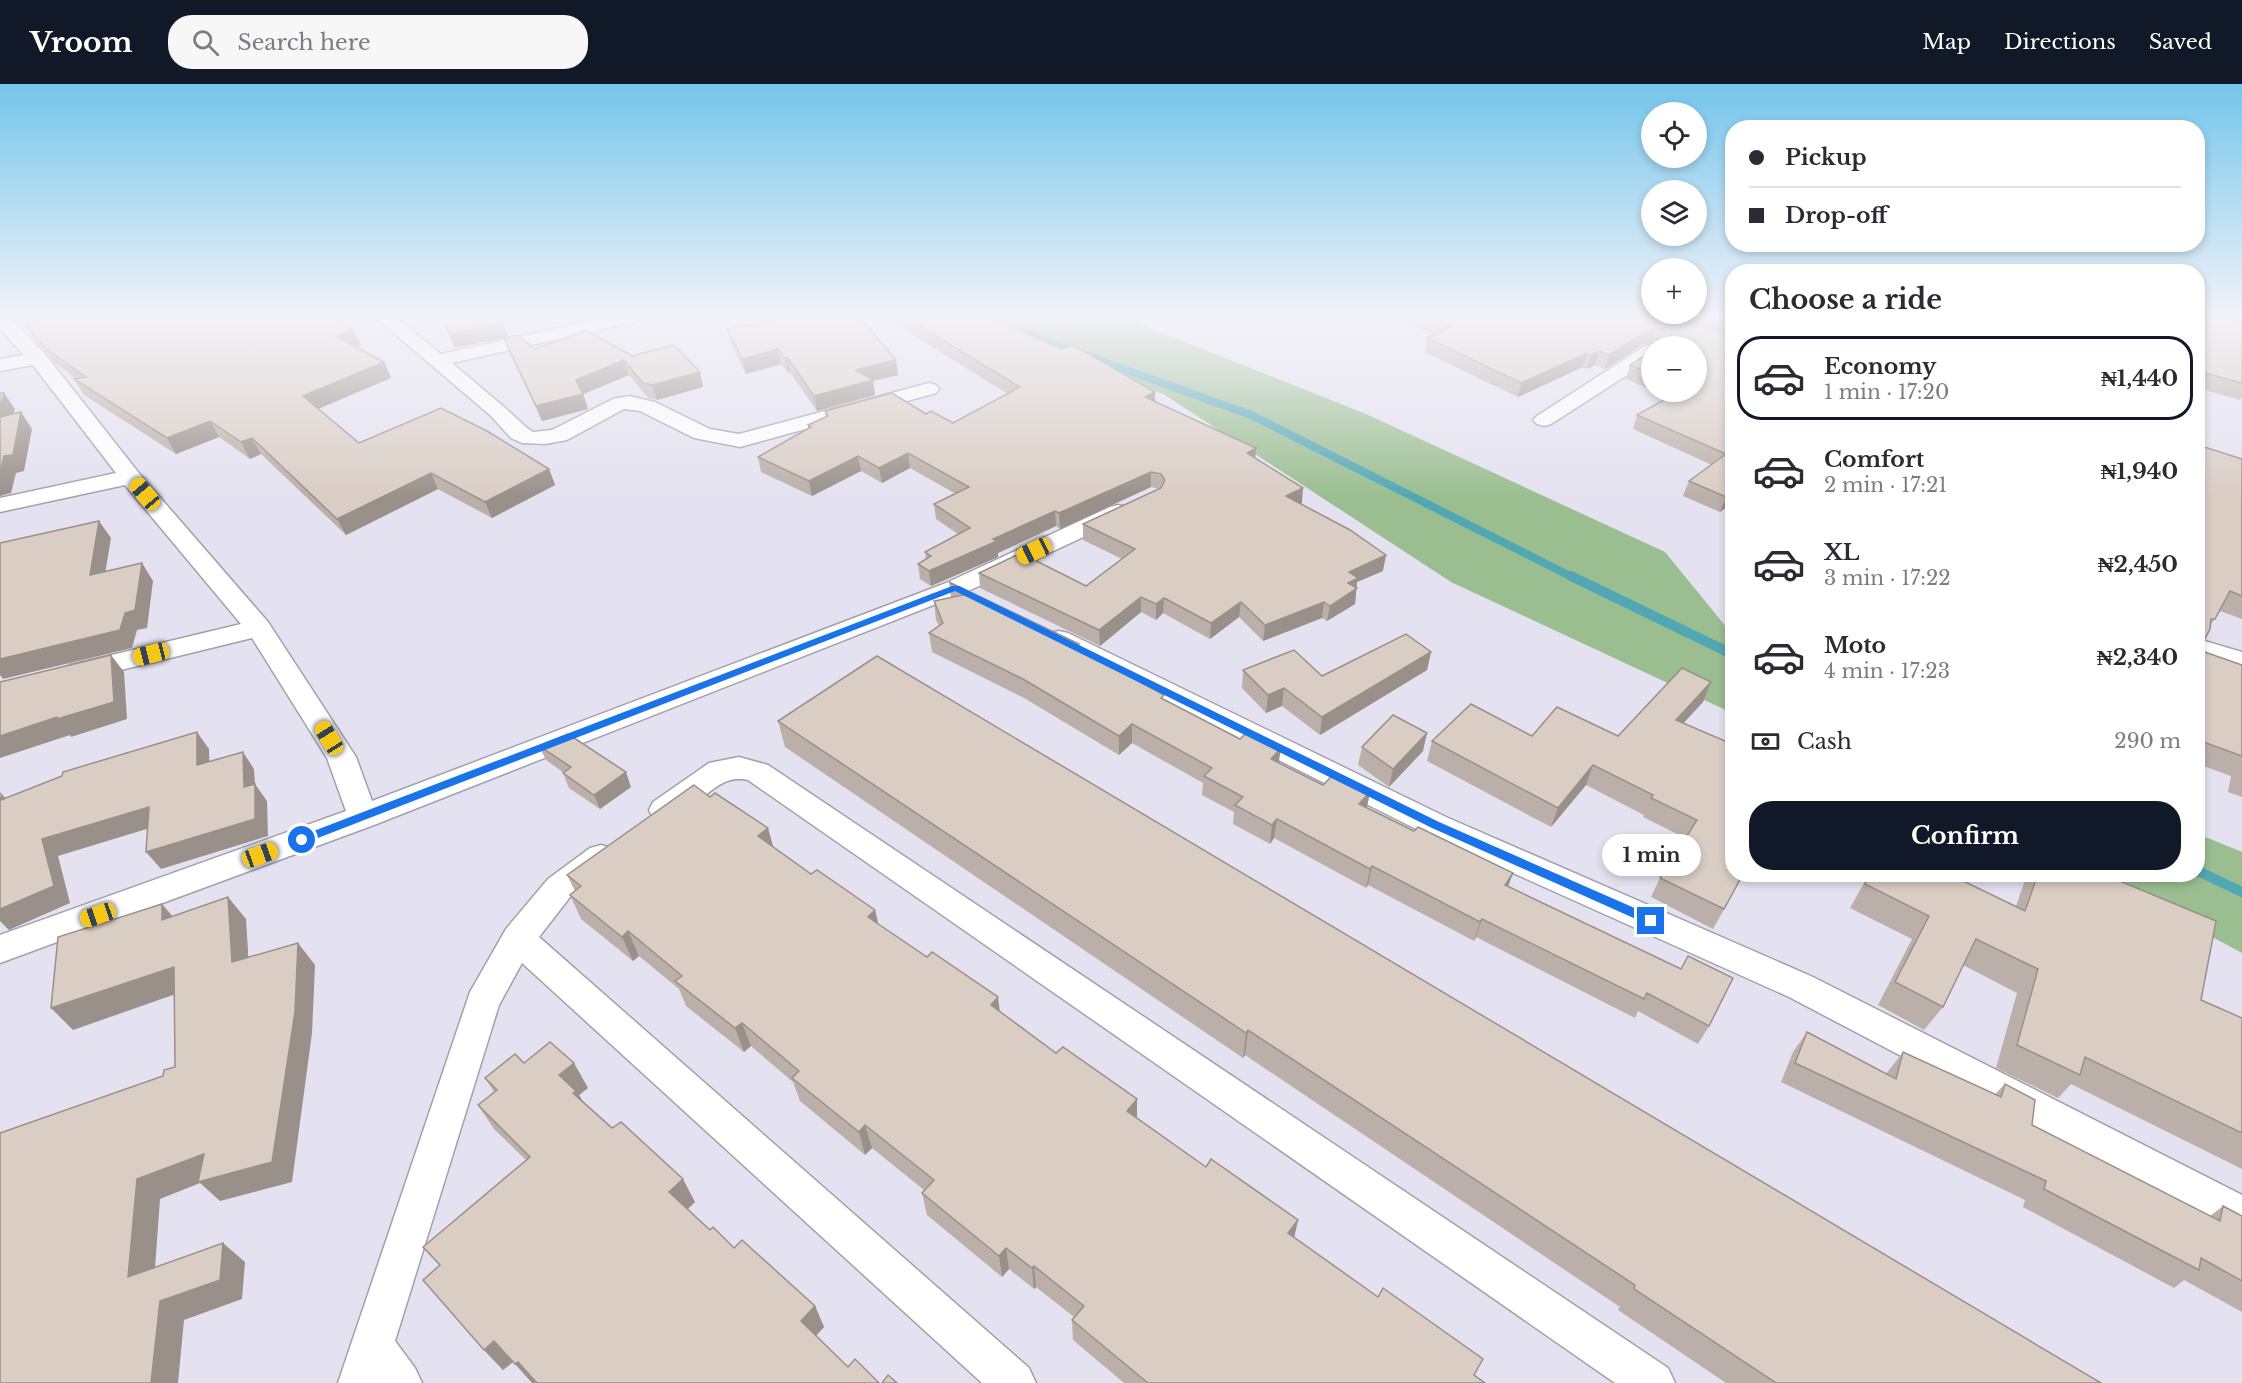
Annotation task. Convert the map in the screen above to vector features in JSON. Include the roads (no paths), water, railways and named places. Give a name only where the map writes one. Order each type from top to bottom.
[{"type":"street","points":[[53,378],[130,477],[259,628],[341,757],[363,817]]},
{"type":"street","points":[[456,378],[497,411],[519,433],[537,438],[552,437],[573,429],[604,411],[629,402],[641,404],[718,440],[740,441],[929,390]]},
{"type":"street","points":[[1544,420],[1610,378]]},
{"type":"street","points":[[0,505],[130,477]]},
{"type":"street","points":[[0,949],[363,817],[956,588],[1142,501]]},
{"type":"street","points":[[956,588],[986,603]]},
{"type":"street","points":[[56,677],[259,628]]},
{"type":"street","points":[[1038,629],[1436,825],[1801,987],[2242,1216]]},
{"type":"street","points":[[2205,650],[2242,661]]},
{"type":"street","points":[[400,1383],[365,1364],[482,1002],[518,939],[559,888],[719,770],[739,767],[758,772],[1653,1383]]},
{"type":"street","points":[[518,939],[1014,1383]]},
{"type":"waterway","points":[[1147,378],[1251,415],[1574,578]]},
{"type":"waterway","points":[[1571,576],[1725,651]]},
{"type":"waterway","points":[[2205,874],[2242,892]]}]
